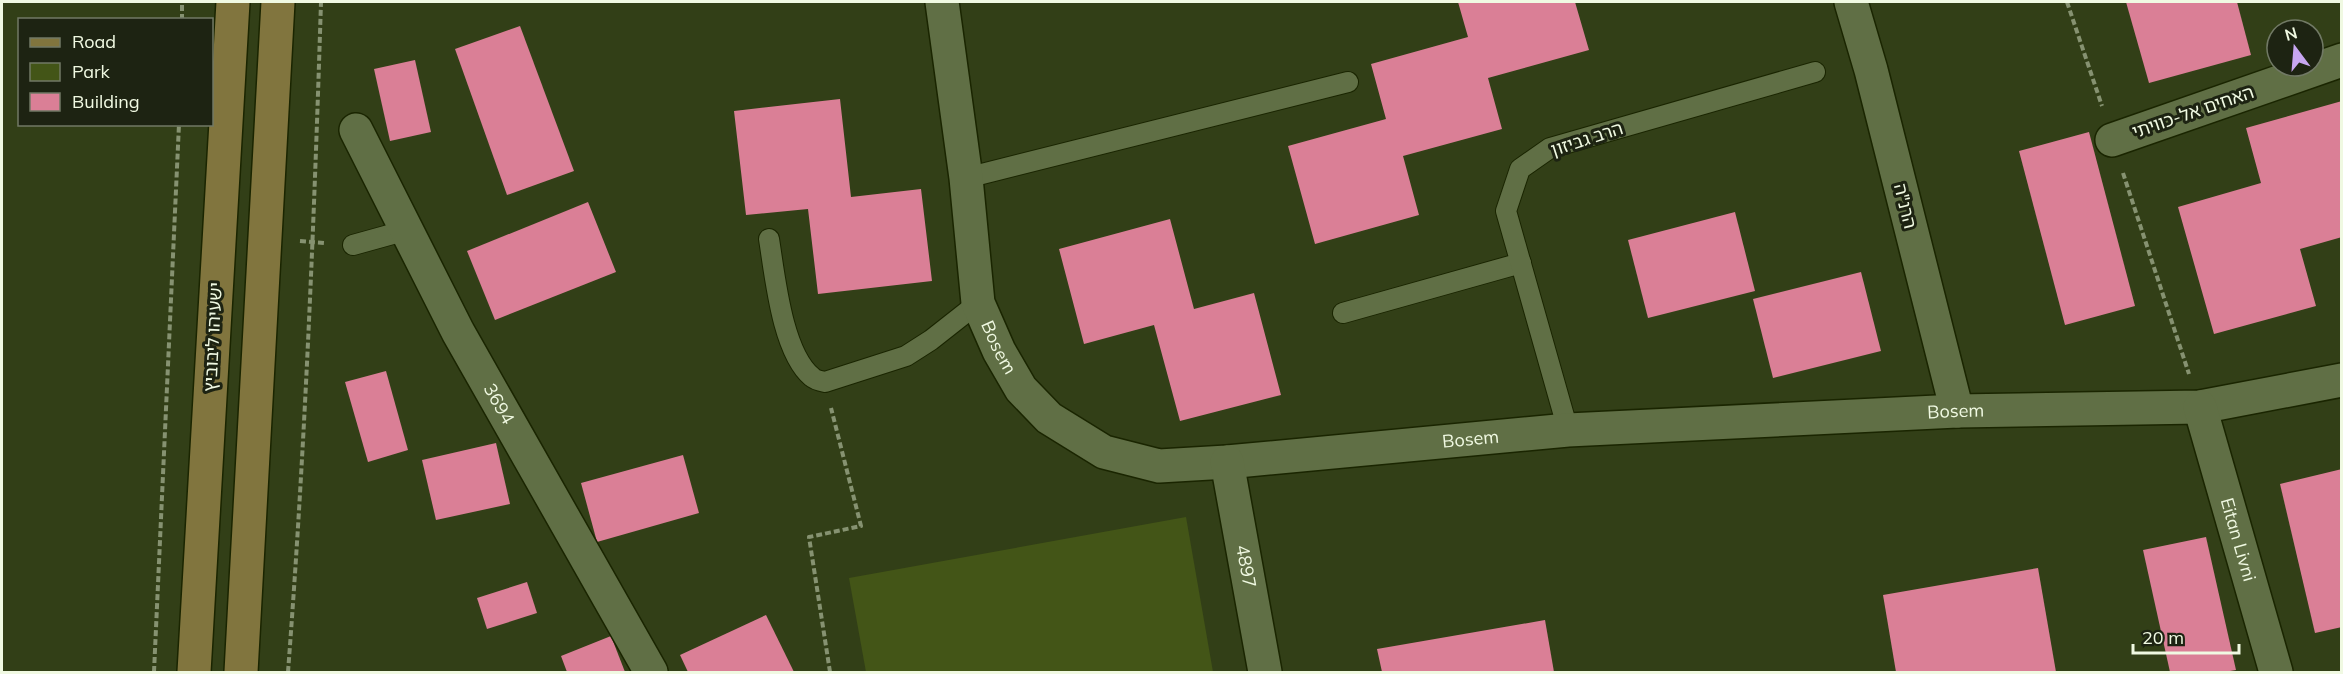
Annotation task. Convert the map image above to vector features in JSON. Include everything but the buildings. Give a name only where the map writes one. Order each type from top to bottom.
[{"type":"street","name":"ישעיהו ליבוביץ","points":[[194,672],[233,2]]},
{"type":"street","points":[[241,672],[278,2]]},
{"type":"street","name":"Bosem","points":[[942,2],[966,178],[978,303],[999,351],[1021,389],[1048,418],[1104,452],[1115,455],[1159,466],[1227,462],[1568,430],[1957,411],[2200,406],[2342,380]]},
{"type":"street","name":"הרנ\"ה","points":[[1851,2],[1871,70],[1957,411]]},
{"type":"street","name":"האחים אל-כוויתי","points":[[2112,140],[2342,60]]},
{"type":"street","name":"3694","points":[[356,130],[458,332],[651,672]]},
{"type":"street","name":"Eitan Livni","points":[[2200,406],[2276,672]]},
{"type":"street","name":"4897","points":[[1227,462],[1265,672]]},
{"type":"lane","name":"הרב גביזון","points":[[1568,430],[1506,211],[1520,169],[1550,148],[1815,72]]},
{"type":"lane","points":[[966,178],[1348,82]]},
{"type":"lane","points":[[353,245],[407,230]]},
{"type":"lane","points":[[769,239],[781,313],[799,362],[813,379],[825,382],[906,356],[931,340],[978,303]]},
{"type":"lane","points":[[1343,313],[1521,263]]},
{"type":"path","points":[[182,2],[182,18]]},
{"type":"path","points":[[288,672],[297,557],[314,242],[321,2]]},
{"type":"path","points":[[2067,2],[2200,406]]},
{"type":"path","points":[[154,672],[179,126]]},
{"type":"path","points":[[825,382],[861,526],[809,537],[830,672]]},
{"type":"green space","points":[[1186,517],[1213,672],[866,672],[849,578]]}]
